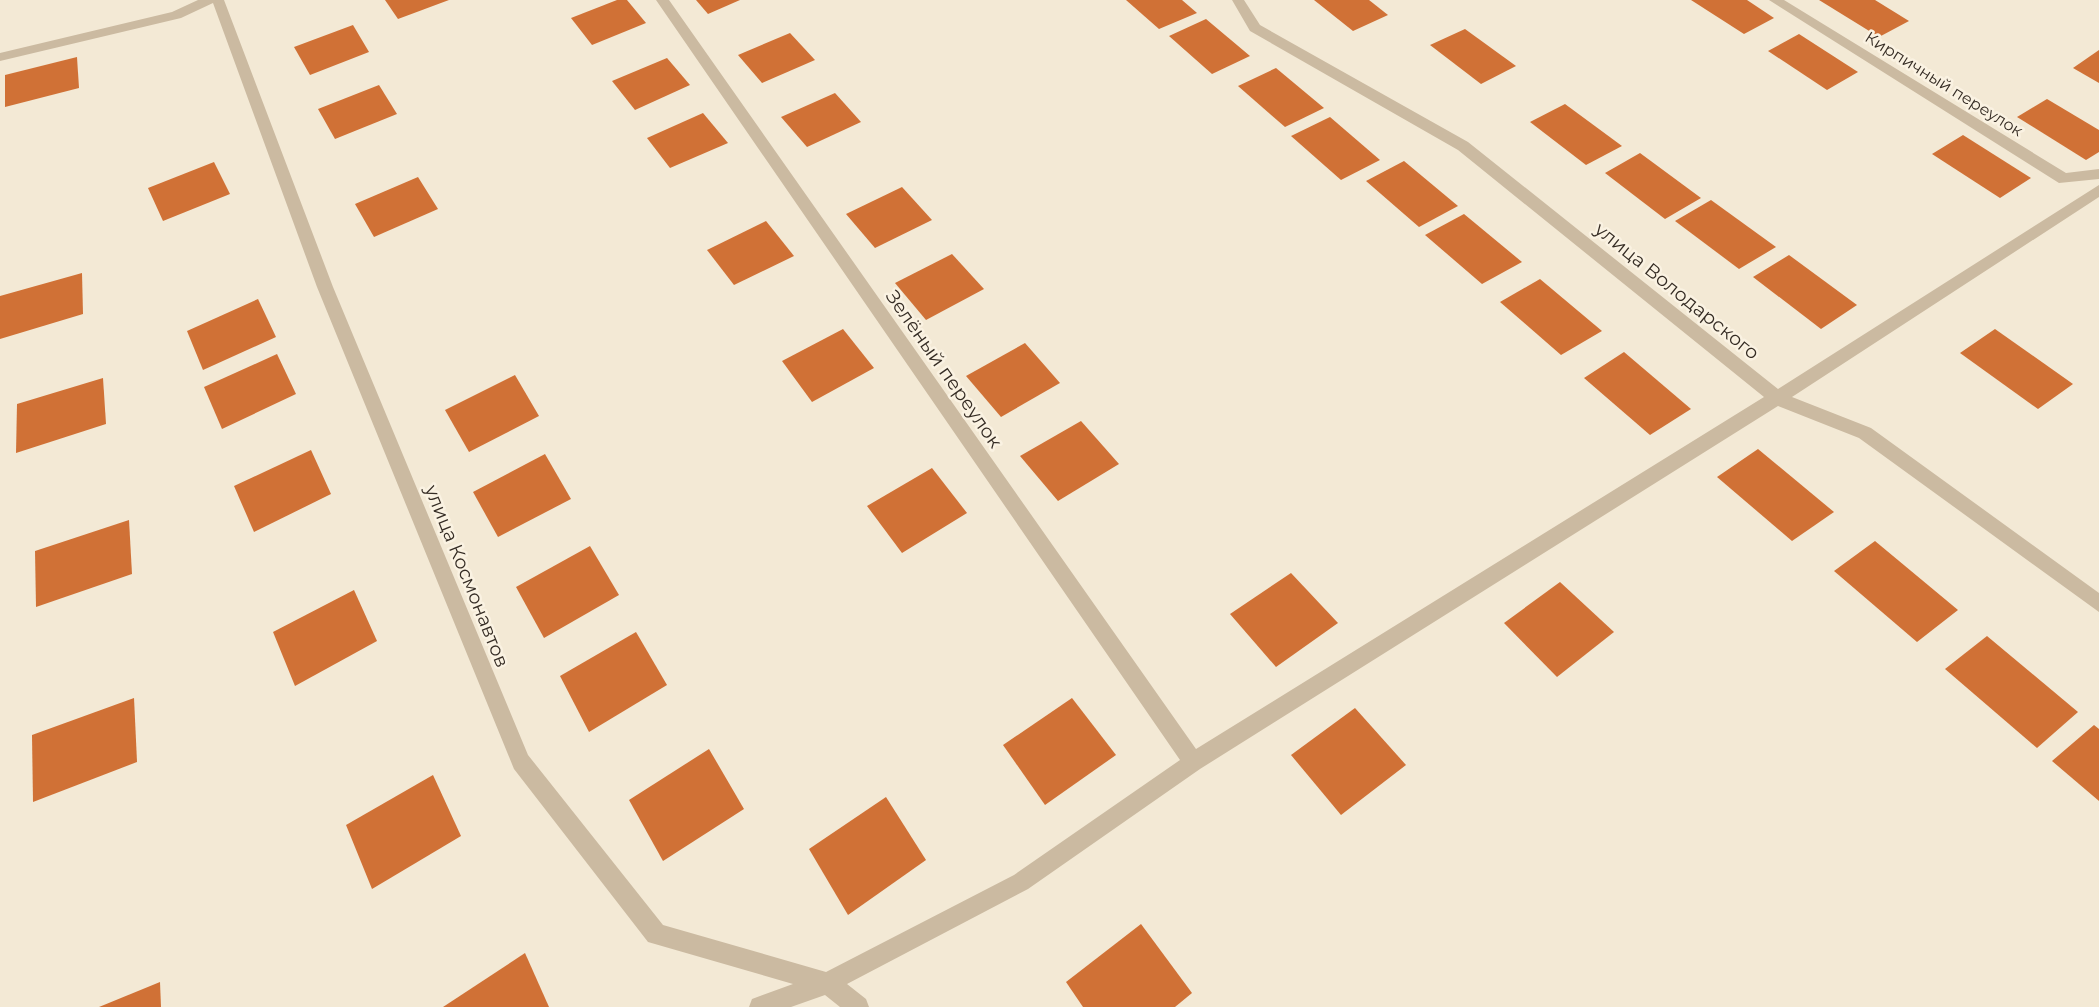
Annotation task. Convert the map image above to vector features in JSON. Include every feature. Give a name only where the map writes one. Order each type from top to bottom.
[{"type":"street","points":[[0,57],[176,15],[209,0]]},
{"type":"street","name":"улица Космонавтов","points":[[218,0],[325,287],[521,762],[656,934],[827,983],[858,1007]]},
{"type":"street","name":"Зелёный переулок","points":[[662,0],[1192,761]]},
{"type":"street","name":"улица Володарского","points":[[1238,0],[1255,28],[1463,146],[1777,398],[1865,433],[2099,604]]},
{"type":"street","name":"Кирпичный переулок","points":[[1775,0],[2063,179],[2099,174]]},
{"type":"street","points":[[760,1007],[827,983],[1021,882],[1192,761],[1777,398],[2099,190]]},
{"type":"building","points":[[385,0],[449,0],[398,19]]},
{"type":"building","points":[[617,0],[627,0],[646,23],[592,45],[571,18]]},
{"type":"building","points":[[696,0],[740,0],[708,14]]},
{"type":"building","points":[[1126,0],[1182,0],[1197,13],[1159,29]]},
{"type":"building","points":[[1314,0],[1369,0],[1388,15],[1353,31]]},
{"type":"building","points":[[1691,0],[1747,0],[1774,18],[1744,34]]},
{"type":"building","points":[[1819,0],[1875,0],[1909,21],[1879,37]]},
{"type":"building","points":[[1206,19],[1250,56],[1212,74],[1169,36]]},
{"type":"building","points":[[353,25],[369,52],[310,75],[294,47]]},
{"type":"building","points":[[1465,29],[1516,66],[1481,84],[1430,45]]},
{"type":"building","points":[[790,33],[815,60],[762,83],[738,55]]},
{"type":"building","points":[[1799,34],[1858,72],[1827,90],[1768,51]]},
{"type":"building","points":[[2099,50],[2099,83],[2073,68]]},
{"type":"building","points":[[77,57],[79,88],[5,107],[5,75]]},
{"type":"building","points":[[667,58],[690,85],[635,110],[612,81]]},
{"type":"building","points":[[1276,68],[1324,108],[1285,127],[1238,86]]},
{"type":"building","points":[[379,85],[397,114],[335,139],[318,109]]},
{"type":"building","points":[[835,93],[861,122],[807,147],[781,117]]},
{"type":"building","points":[[2047,99],[2099,130],[2099,152],[2086,160],[2017,117]]},
{"type":"building","points":[[1565,104],[1622,146],[1586,165],[1530,122]]},
{"type":"building","points":[[703,113],[728,143],[670,168],[647,138]]},
{"type":"building","points":[[1330,117],[1380,160],[1341,180],[1291,136]]},
{"type":"building","points":[[1963,135],[2031,178],[2000,198],[1932,154]]},
{"type":"building","points":[[1640,153],[1701,198],[1665,219],[1605,173]]},
{"type":"building","points":[[1404,161],[1458,206],[1419,227],[1366,181]]},
{"type":"building","points":[[214,162],[230,194],[163,221],[148,188]]},
{"type":"building","points":[[418,177],[438,209],[374,237],[355,204]]},
{"type":"building","points":[[902,187],[932,220],[875,248],[846,214]]},
{"type":"building","points":[[1711,200],[1776,247],[1739,269],[1675,221]]},
{"type":"building","points":[[1464,214],[1522,262],[1482,284],[1425,235]]},
{"type":"building","points":[[766,221],[794,256],[734,285],[707,250]]},
{"type":"building","points":[[952,254],[984,289],[926,320],[895,283]]},
{"type":"building","points":[[1789,255],[1857,305],[1821,329],[1753,277]]},
{"type":"building","points":[[82,273],[83,314],[0,339],[0,296]]},
{"type":"building","points":[[1540,279],[1602,331],[1561,355],[1500,302]]},
{"type":"building","points":[[258,299],[276,337],[203,370],[187,331]]},
{"type":"building","points":[[843,329],[874,368],[812,402],[782,361]]},
{"type":"building","points":[[1995,329],[2073,384],[2038,409],[1960,353]]},
{"type":"building","points":[[1025,343],[1060,383],[1001,417],[966,376]]},
{"type":"building","points":[[1624,352],[1691,409],[1650,435],[1584,378]]},
{"type":"building","points":[[277,354],[296,394],[222,429],[204,387]]},
{"type":"building","points":[[515,375],[539,416],[469,452],[445,410]]},
{"type":"building","points":[[103,378],[106,424],[16,453],[17,404]]},
{"type":"building","points":[[1081,421],[1119,464],[1058,501],[1020,456]]},
{"type":"building","points":[[1758,449],[1834,512],[1792,541],[1717,477]]},
{"type":"building","points":[[311,450],[331,494],[254,532],[234,486]]},
{"type":"building","points":[[545,454],[571,499],[498,537],[473,492]]},
{"type":"building","points":[[932,468],[967,513],[902,553],[867,506]]},
{"type":"building","points":[[129,520],[132,574],[36,607],[35,551]]},
{"type":"building","points":[[1875,541],[1958,610],[1917,642],[1834,571]]},
{"type":"building","points":[[590,546],[619,595],[544,638],[516,587]]},
{"type":"building","points":[[1291,573],[1338,623],[1276,667],[1230,614]]},
{"type":"building","points":[[1560,582],[1614,632],[1557,677],[1504,623]]},
{"type":"building","points":[[354,590],[377,641],[295,686],[273,632]]},
{"type":"building","points":[[636,632],[667,685],[589,732],[560,676]]},
{"type":"building","points":[[1987,636],[2078,712],[2037,748],[1945,669]]},
{"type":"building","points":[[134,698],[137,762],[33,802],[32,735]]},
{"type":"building","points":[[1072,698],[1116,755],[1045,805],[1003,745]]},
{"type":"building","points":[[1355,708],[1406,765],[1341,815],[1291,755]]},
{"type":"building","points":[[2094,725],[2099,729],[2099,801],[2052,761]]},
{"type":"building","points":[[709,749],[744,809],[663,861],[629,800]]},
{"type":"building","points":[[433,775],[461,836],[372,889],[346,825]]},
{"type":"building","points":[[886,797],[926,860],[848,915],[809,849]]},
{"type":"building","points":[[1141,924],[1192,993],[1175,1007],[1083,1007],[1066,982]]},
{"type":"building","points":[[525,953],[549,1007],[443,1007]]},
{"type":"building","points":[[160,982],[161,1007],[99,1007]]}]
